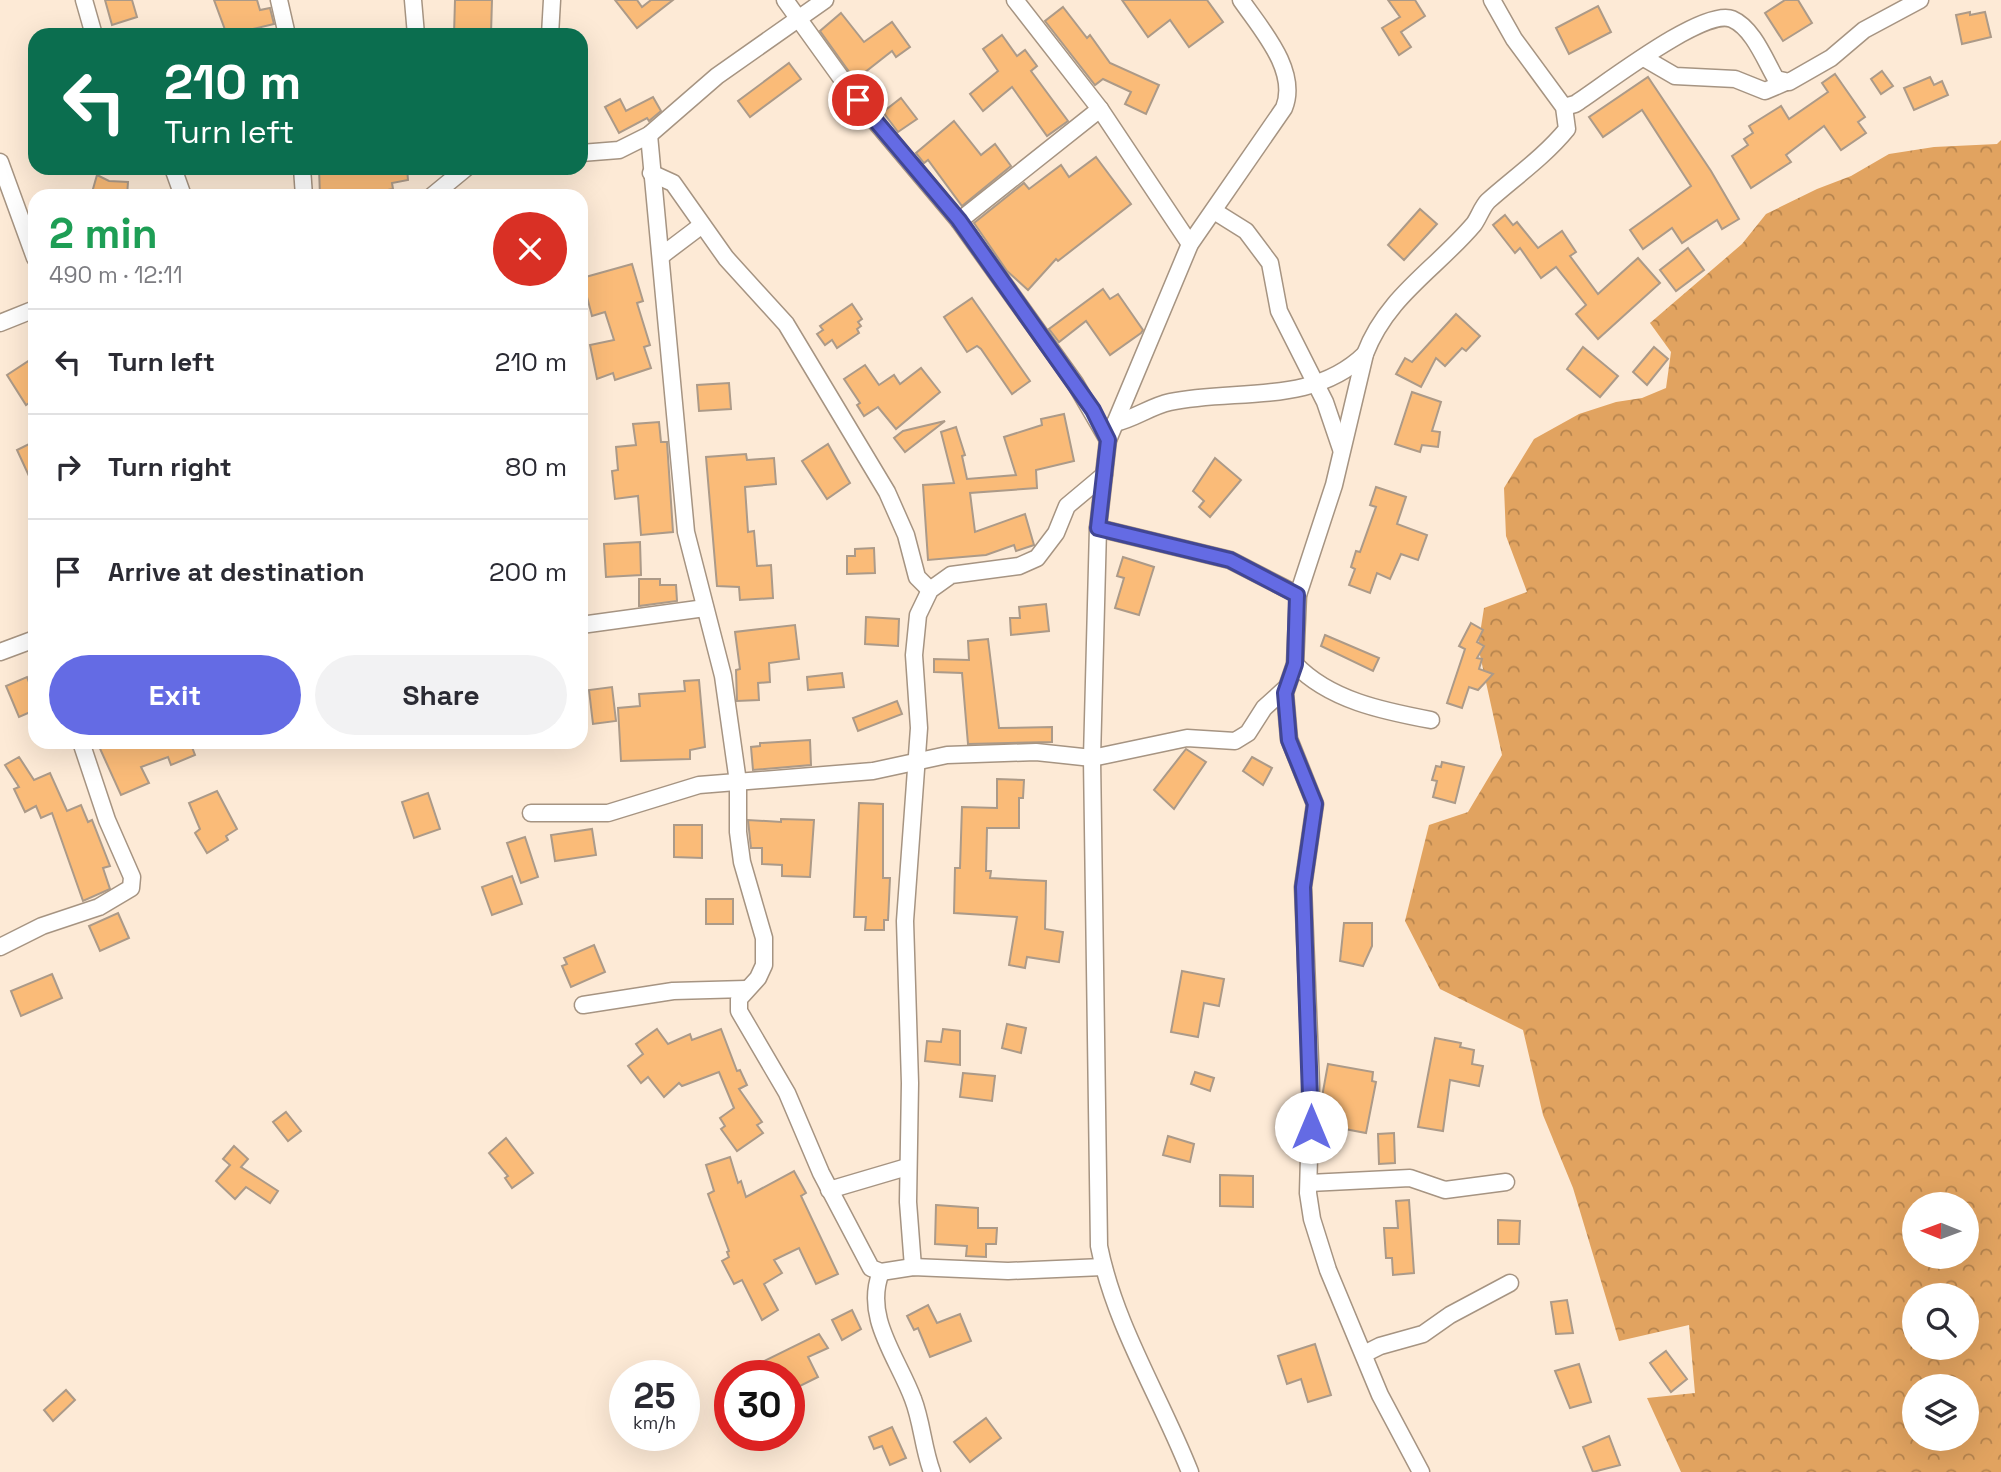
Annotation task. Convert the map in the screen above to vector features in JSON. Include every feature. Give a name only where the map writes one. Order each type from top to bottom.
[{"type":"street","points":[[84,0],[92,28]]},
{"type":"street","points":[[279,0],[285,28]]},
{"type":"street","points":[[413,0],[415,28]]},
{"type":"street","points":[[550,28],[552,0]]},
{"type":"street","points":[[785,0],[858,100],[959,220],[1075,383],[1108,440]]},
{"type":"street","points":[[588,152],[619,150],[649,135],[717,76],[825,0]]},
{"type":"street","points":[[1015,0],[1100,108],[1190,244]]},
{"type":"street","points":[[1190,1472],[1170,1420],[1116,1311],[1099,1246],[1092,758],[1098,528],[1108,440],[1190,244],[1289,96],[1289,82],[1282,66],[1241,0]]},
{"type":"street","points":[[1421,1472],[1390,1418],[1328,1270],[1312,1219],[1309,1183],[1311,1086],[1303,887],[1315,804],[1289,740],[1286,688],[1295,664],[1297,595],[1324,519],[1365,354],[1374,330],[1409,285],[1475,223],[1485,204],[1554,145],[1567,129],[1564,107],[1514,39],[1492,0]]},
{"type":"street","points":[[1644,58],[1664,72],[1684,78],[1735,79],[1765,91],[1815,68],[1864,30],[1920,0]]},
{"type":"street","points":[[1564,107],[1575,104],[1700,23],[1728,18],[1738,23],[1752,38],[1776,79],[1786,82]]},
{"type":"street","points":[[959,220],[1100,108]]},
{"type":"street","points":[[649,135],[685,518],[723,677],[738,782],[738,832],[742,862],[763,925],[765,955],[758,978],[739,999],[739,1011],[787,1093],[829,1190],[868,1264],[881,1272],[913,1267],[1008,1272],[1103,1267]]},
{"type":"street","points":[[0,162],[28,239]]},
{"type":"street","points":[[651,173],[673,183],[726,258],[786,324],[887,492],[900,519],[917,577],[930,590]]},
{"type":"street","points":[[1214,211],[1246,231],[1270,263],[1279,311],[1315,383],[1341,449]]},
{"type":"street","points":[[662,256],[702,225]]},
{"type":"street","points":[[0,323],[28,312]]},
{"type":"street","points":[[1115,423],[1171,402],[1211,396],[1257,396],[1315,383],[1351,368],[1365,354]]},
{"type":"street","points":[[913,1267],[907,1167],[910,1083],[905,921],[919,707],[915,635],[918,615],[930,590],[951,575],[1032,562],[1043,553],[1056,533],[1067,506],[1104,475]]},
{"type":"street","points":[[1098,528],[1230,560],[1297,595]]},
{"type":"street","points":[[588,624],[705,608]]},
{"type":"street","points":[[0,652],[28,642]]},
{"type":"street","points":[[1295,664],[1311,681],[1324,688],[1397,714],[1431,720]]},
{"type":"street","points":[[531,813],[608,813],[699,785],[873,771],[916,761],[986,752],[1064,753],[1092,758],[1187,738],[1236,741],[1248,733],[1264,708],[1286,688]]},
{"type":"street","points":[[0,947],[42,926],[99,907],[131,888],[132,877],[107,820],[83,749]]},
{"type":"street","points":[[583,1005],[673,991],[746,989]]},
{"type":"street","points":[[829,1190],[907,1167]]},
{"type":"street","points":[[1309,1183],[1410,1178],[1445,1190],[1458,1190],[1506,1182]]},
{"type":"street","points":[[881,1272],[874,1288],[879,1322],[914,1400],[932,1472]]},
{"type":"street","points":[[1364,1354],[1380,1346],[1423,1334],[1450,1315],[1510,1283]]},
{"type":"green space","points":[[2001,140],[2001,1472],[1681,1472],[1647,1398],[1695,1393],[1689,1325],[1619,1341],[1573,1188],[1543,1115],[1523,1030],[1440,989],[1405,921],[1429,825],[1468,812],[1502,755],[1478,646],[1484,608],[1527,592],[1506,536],[1504,488],[1534,439],[1579,414],[1616,402],[1642,398],[1666,388],[1671,352],[1650,323],[1742,244],[1766,214],[1851,176],[1889,154],[1934,147],[1997,144]]},
{"type":"building","points":[[105,0],[132,0],[137,17],[112,25]]},
{"type":"building","points":[[214,0],[257,0],[260,10],[270,8],[274,24],[257,28],[224,28]]},
{"type":"building","points":[[455,0],[492,0],[491,28],[454,28]]},
{"type":"building","points":[[615,0],[637,0],[642,7],[651,0],[673,0],[637,28]]},
{"type":"building","points":[[1122,0],[1207,0],[1223,22],[1189,47],[1170,20],[1148,37]]},
{"type":"building","points":[[1388,0],[1415,0],[1425,16],[1401,32],[1411,47],[1399,55],[1382,28],[1400,17]]},
{"type":"building","points":[[1785,0],[1798,0],[1812,23],[1783,41],[1765,13]]},
{"type":"building","points":[[1598,6],[1611,32],[1569,54],[1556,28]]},
{"type":"building","points":[[1063,7],[1087,38],[1090,35],[1110,63],[1159,85],[1146,114],[1125,104],[1131,92],[1103,79],[1095,85],[1045,21]]},
{"type":"building","points":[[1970,12],[1970,15],[1985,12],[1991,37],[1962,44],[1956,15]]},
{"type":"building","points":[[841,13],[864,42],[892,22],[910,47],[896,57],[892,51],[855,80],[820,31]]},
{"type":"building","points":[[1002,35],[1017,56],[1025,50],[1037,66],[1031,71],[1068,121],[1047,136],[1012,87],[983,111],[970,94],[998,71],[983,49]]},
{"type":"building","points":[[789,63],[801,79],[750,117],[738,101]]},
{"type":"building","points":[[1882,71],[1893,86],[1881,94],[1871,79]]},
{"type":"building","points":[[1835,74],[1865,117],[1858,122],[1866,133],[1841,150],[1824,126],[1786,155],[1791,162],[1751,188],[1732,156],[1748,145],[1744,139],[1753,133],[1749,126],[1781,106],[1789,119],[1828,92],[1822,83]]},
{"type":"building","points":[[1648,77],[1711,171],[1739,219],[1722,229],[1717,220],[1682,243],[1672,228],[1643,249],[1630,230],[1691,186],[1642,110],[1603,137],[1589,117]]},
{"type":"building","points":[[1930,77],[1934,85],[1942,81],[1948,95],[1914,110],[1904,88]]},
{"type":"building","points":[[653,97],[661,111],[649,121],[647,118],[619,133],[605,107],[620,99],[626,111]]},
{"type":"building","points":[[901,98],[917,119],[898,132],[883,112]]},
{"type":"building","points":[[954,121],[981,155],[995,144],[1011,166],[962,206],[928,160],[924,163],[916,153]]},
{"type":"building","points":[[1096,157],[1131,204],[1058,261],[1056,259],[1028,290],[1007,271],[974,223],[1024,183],[1029,189],[1061,165],[1069,177]]},
{"type":"building","points":[[97,175],[109,181],[128,182],[128,189],[93,189]]},
{"type":"building","points":[[319,175],[408,175],[408,180],[392,183],[393,189],[320,189]]},
{"type":"building","points":[[1420,209],[1437,224],[1404,260],[1388,245]]},
{"type":"building","points":[[1505,215],[1513,225],[1517,222],[1538,248],[1562,231],[1576,252],[1570,256],[1598,294],[1638,258],[1660,283],[1598,339],[1576,314],[1586,305],[1556,267],[1541,278],[1520,248],[1515,253],[1493,225]]},
{"type":"building","points":[[1688,248],[1704,270],[1676,291],[1660,270]]},
{"type":"building","points":[[632,264],[643,301],[637,303],[650,345],[644,347],[651,368],[615,380],[613,373],[597,379],[590,345],[614,340],[605,312],[592,316],[588,301],[588,276]]},
{"type":"building","points":[[1103,289],[1110,299],[1118,294],[1143,330],[1141,333],[1110,355],[1086,321],[1059,342],[1049,329]]},
{"type":"building","points":[[972,298],[1030,381],[1012,394],[981,349],[977,346],[967,352],[944,317]]},
{"type":"building","points":[[852,304],[862,319],[858,322],[861,326],[857,329],[859,333],[837,348],[832,340],[825,345],[817,334],[823,330],[820,326]]},
{"type":"building","points":[[1456,314],[1480,336],[1466,351],[1462,348],[1445,366],[1436,358],[1421,387],[1396,374],[1405,358],[1412,362]]},
{"type":"building","points":[[1583,347],[1618,376],[1600,397],[1567,369]]},
{"type":"building","points":[[1654,347],[1668,359],[1647,385],[1633,372]]},
{"type":"building","points":[[28,361],[28,404],[26,405],[7,375]]},
{"type":"building","points":[[865,365],[879,385],[894,375],[900,384],[921,368],[940,392],[896,429],[878,407],[864,416],[857,405],[860,403],[844,379]]},
{"type":"building","points":[[729,383],[731,409],[699,411],[697,385]]},
{"type":"building","points":[[1412,392],[1441,402],[1432,431],[1440,432],[1438,447],[1422,445],[1420,452],[1395,444]]},
{"type":"building","points":[[1064,414],[1074,461],[1036,470],[1037,488],[970,493],[975,532],[1025,514],[1034,545],[1016,551],[1014,545],[986,555],[928,560],[923,485],[954,483],[941,432],[956,427],[965,455],[962,456],[967,479],[1016,475],[1004,437],[1042,425],[1041,419]]},
{"type":"building","points":[[945,421],[905,452],[894,438],[903,431]]},
{"type":"building","points":[[659,422],[661,442],[667,442],[673,532],[641,535],[638,496],[615,499],[612,471],[618,470],[616,447],[636,445],[633,424]]},
{"type":"building","points":[[28,444],[28,474],[17,450]]},
{"type":"building","points":[[828,444],[850,483],[827,499],[802,461]]},
{"type":"building","points":[[746,454],[747,460],[774,458],[776,484],[745,487],[748,532],[754,531],[757,566],[771,565],[773,598],[740,600],[739,587],[717,586],[706,457]]},
{"type":"building","points":[[1215,458],[1241,480],[1210,517],[1199,507],[1204,501],[1193,491]]},
{"type":"building","points":[[1376,487],[1406,497],[1397,524],[1427,535],[1418,560],[1401,554],[1390,579],[1377,573],[1370,593],[1349,585],[1355,569],[1351,567],[1356,551],[1360,552],[1376,507],[1370,505]]},
{"type":"building","points":[[640,542],[641,575],[606,577],[604,544]]},
{"type":"building","points":[[874,548],[875,573],[847,574],[847,556],[855,556],[855,549]]},
{"type":"building","points":[[1123,557],[1154,567],[1139,615],[1115,608],[1124,578],[1117,576]]},
{"type":"building","points":[[639,579],[660,579],[660,585],[676,585],[677,601],[639,606]]},
{"type":"building","points":[[1046,604],[1049,631],[1011,635],[1010,618],[1020,618],[1019,607]]},
{"type":"building","points":[[866,617],[899,619],[898,646],[865,644]]},
{"type":"building","points":[[1471,623],[1483,630],[1477,642],[1484,646],[1477,658],[1482,659],[1479,669],[1493,674],[1478,690],[1469,687],[1462,708],[1447,703],[1465,649],[1459,646]]},
{"type":"building","points":[[795,625],[799,659],[769,663],[770,682],[758,683],[759,700],[737,701],[736,670],[740,669],[735,632]]},
{"type":"building","points":[[1325,635],[1379,658],[1373,671],[1321,646]]},
{"type":"building","points":[[988,639],[999,728],[1052,727],[1052,742],[968,744],[962,673],[934,672],[934,659],[969,660],[968,641]]},
{"type":"building","points":[[842,673],[844,687],[808,690],[807,677]]},
{"type":"building","points":[[27,677],[28,713],[19,717],[6,686]]},
{"type":"building","points":[[699,680],[705,747],[690,750],[690,759],[621,761],[618,708],[640,706],[639,694],[685,691],[684,681]]},
{"type":"building","points":[[612,687],[616,721],[593,724],[589,690]]},
{"type":"building","points":[[897,701],[902,714],[858,731],[853,718]]},
{"type":"building","points":[[810,740],[811,765],[753,770],[751,747],[760,746],[760,743]]},
{"type":"building","points":[[100,749],[193,749],[195,755],[171,765],[168,757],[141,767],[149,783],[121,795]]},
{"type":"building","points":[[1186,749],[1206,762],[1174,809],[1154,790]]},
{"type":"building","points":[[19,757],[34,780],[50,773],[67,811],[81,805],[88,822],[92,820],[110,866],[103,868],[110,889],[83,901],[52,813],[41,818],[36,806],[25,812],[14,789],[19,787],[5,765]]},
{"type":"building","points":[[1252,757],[1272,768],[1263,785],[1243,771]]},
{"type":"building","points":[[1442,762],[1464,767],[1455,803],[1433,797],[1437,781],[1432,780],[1436,766],[1441,767]]},
{"type":"building","points":[[997,779],[1024,780],[1023,798],[1019,798],[1019,828],[987,828],[986,871],[991,871],[990,878],[1046,881],[1045,929],[1063,932],[1059,962],[1027,957],[1025,968],[1009,965],[1017,917],[954,913],[955,868],[960,868],[962,807],[997,808]]},
{"type":"building","points":[[217,791],[237,829],[226,836],[228,840],[207,853],[195,833],[200,829],[189,803]]},
{"type":"building","points":[[428,793],[440,829],[414,838],[402,802]]},
{"type":"building","points":[[859,803],[883,804],[883,878],[890,878],[888,920],[884,920],[884,930],[865,930],[866,917],[854,917]]},
{"type":"building","points":[[781,819],[814,820],[810,877],[782,876],[782,865],[762,864],[762,848],[751,848],[748,820],[781,822]]},
{"type":"building","points":[[674,825],[702,825],[702,858],[674,857]]},
{"type":"building","points":[[592,829],[596,855],[555,861],[551,835]]},
{"type":"building","points":[[525,837],[538,877],[521,883],[507,843]]},
{"type":"building","points":[[512,876],[522,904],[492,915],[482,887]]},
{"type":"building","points":[[706,899],[733,899],[733,924],[706,924]]},
{"type":"building","points":[[118,913],[129,938],[100,951],[89,926]]},
{"type":"building","points":[[1344,923],[1372,923],[1372,946],[1363,966],[1340,961]]},
{"type":"building","points":[[594,945],[605,972],[571,987],[562,966],[567,964],[564,958]]},
{"type":"building","points":[[1182,971],[1224,979],[1219,1006],[1204,1003],[1198,1037],[1171,1032]]},
{"type":"building","points":[[52,974],[62,998],[21,1016],[11,991]]},
{"type":"building","points":[[1007,1024],[1026,1028],[1021,1053],[1002,1048]]},
{"type":"building","points":[[657,1029],[668,1044],[690,1034],[692,1040],[721,1029],[737,1071],[740,1070],[747,1085],[739,1089],[762,1122],[757,1125],[763,1133],[737,1151],[721,1129],[725,1126],[720,1118],[734,1108],[719,1072],[682,1086],[679,1083],[664,1097],[648,1077],[641,1083],[628,1066],[643,1054],[636,1044]]},
{"type":"building","points":[[943,1029],[960,1031],[960,1065],[925,1061],[927,1041],[941,1042]]},
{"type":"building","points":[[1435,1038],[1461,1043],[1460,1047],[1474,1050],[1472,1064],[1483,1066],[1479,1086],[1450,1080],[1443,1131],[1418,1127]]},
{"type":"building","points":[[1328,1064],[1373,1072],[1372,1081],[1376,1082],[1366,1133],[1334,1127],[1335,1124],[1324,1118],[1328,1098],[1322,1097]]},
{"type":"building","points":[[1195,1072],[1214,1078],[1210,1091],[1191,1084]]},
{"type":"building","points":[[963,1073],[995,1076],[992,1101],[960,1097]]},
{"type":"building","points":[[286,1112],[301,1131],[288,1141],[273,1122]]},
{"type":"building","points":[[1394,1133],[1395,1163],[1379,1164],[1378,1134]]},
{"type":"building","points":[[1168,1136],[1194,1144],[1190,1162],[1163,1155]]},
{"type":"building","points":[[506,1138],[533,1173],[512,1188],[505,1178],[508,1176],[489,1153]]},
{"type":"building","points":[[234,1146],[248,1159],[241,1167],[278,1191],[270,1203],[246,1187],[235,1199],[216,1181],[230,1165],[223,1159]]},
{"type":"building","points":[[730,1157],[738,1183],[741,1181],[746,1197],[794,1171],[806,1193],[801,1196],[838,1274],[816,1284],[799,1248],[774,1260],[782,1273],[764,1284],[778,1310],[762,1320],[742,1280],[734,1284],[722,1261],[729,1257],[729,1251],[708,1194],[714,1191],[706,1165]]},
{"type":"building","points":[[1220,1175],[1253,1176],[1253,1207],[1220,1206]]},
{"type":"building","points":[[1409,1200],[1414,1273],[1393,1275],[1392,1258],[1386,1258],[1384,1228],[1398,1228],[1396,1201]]},
{"type":"building","points":[[936,1205],[978,1208],[978,1228],[997,1228],[996,1244],[986,1244],[986,1257],[966,1256],[967,1246],[935,1244]]},
{"type":"building","points":[[1498,1220],[1520,1221],[1519,1244],[1498,1244]]},
{"type":"building","points":[[1567,1300],[1573,1333],[1556,1334],[1551,1302]]},
{"type":"building","points":[[928,1305],[937,1323],[960,1314],[971,1341],[930,1357],[918,1328],[914,1330],[907,1316]]},
{"type":"building","points":[[852,1310],[861,1329],[842,1340],[832,1320]]},
{"type":"building","points":[[819,1334],[828,1348],[808,1357],[818,1377],[805,1384],[805,1360],[766,1360]]},
{"type":"building","points":[[1315,1344],[1331,1395],[1308,1402],[1301,1379],[1287,1384],[1278,1356]]},
{"type":"building","points":[[1666,1351],[1687,1379],[1671,1392],[1650,1363]]},
{"type":"building","points":[[1579,1364],[1591,1402],[1570,1408],[1555,1371]]},
{"type":"building","points":[[66,1390],[75,1400],[53,1421],[44,1410]]},
{"type":"building","points":[[986,1418],[1001,1438],[970,1462],[954,1442]]},
{"type":"building","points":[[892,1427],[906,1458],[890,1465],[882,1446],[874,1449],[869,1437]]},
{"type":"building","points":[[1609,1436],[1620,1465],[1593,1472],[1583,1447]]},
{"type":"route","points":[[858,100],[959,220],[1093,410],[1108,440],[1098,528],[1230,560],[1297,595],[1295,664],[1286,683],[1285,693],[1289,740],[1315,804],[1304,865],[1303,887],[1311,1127]]}]
